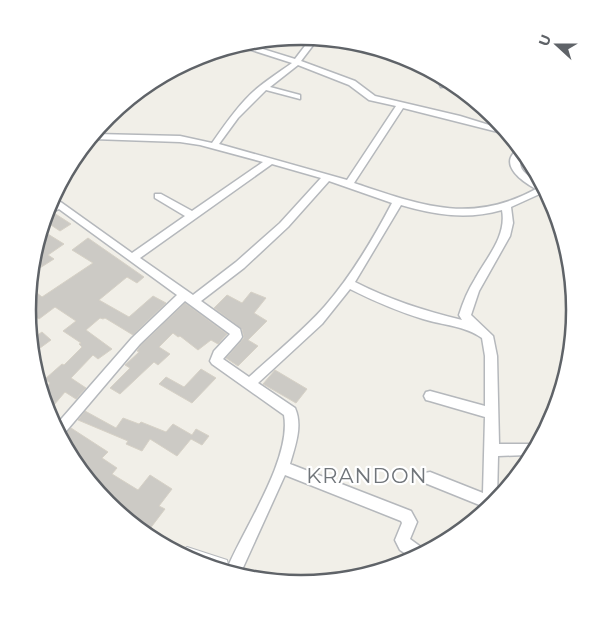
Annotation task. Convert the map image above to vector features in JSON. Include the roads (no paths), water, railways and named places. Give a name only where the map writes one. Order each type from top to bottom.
[{"type":"street","points":[[214,146],[235,116],[263,87],[297,62],[309,45]]},
{"type":"street","points":[[255,49],[297,62],[352,83],[372,98],[494,129]]},
{"type":"street","points":[[263,87],[296,97]]},
{"type":"street","points":[[348,184],[401,105]]},
{"type":"street","points":[[100,137],[180,139],[214,146],[430,209],[467,213],[506,206],[537,191]]},
{"type":"street","points":[[517,158],[516,169],[518,174],[532,182]]},
{"type":"street","points":[[132,258],[270,161]]},
{"type":"street","points":[[63,426],[136,341],[188,298],[240,265],[284,225],[327,178]]},
{"type":"street","points":[[158,196],[192,216]]},
{"type":"street","points":[[250,383],[313,325],[337,299],[398,201]]},
{"type":"street","points":[[59,204],[236,332],[236,337],[218,354],[216,360],[290,412],[292,416],[292,431],[282,468],[235,567]]},
{"type":"street","points":[[490,495],[491,356],[487,336],[469,322],[465,314],[477,282],[504,237],[508,223],[506,206]]},
{"type":"street","points":[[348,283],[397,306],[480,329]]},
{"type":"street","points":[[430,396],[491,412]]},
{"type":"street","points":[[492,450],[526,449]]},
{"type":"street","points":[[282,468],[406,516],[410,522],[402,540],[413,549]]},
{"type":"street","points":[[430,478],[483,502]]},
{"type":"district","name":"KRANDON","points":[[367,475]]}]
